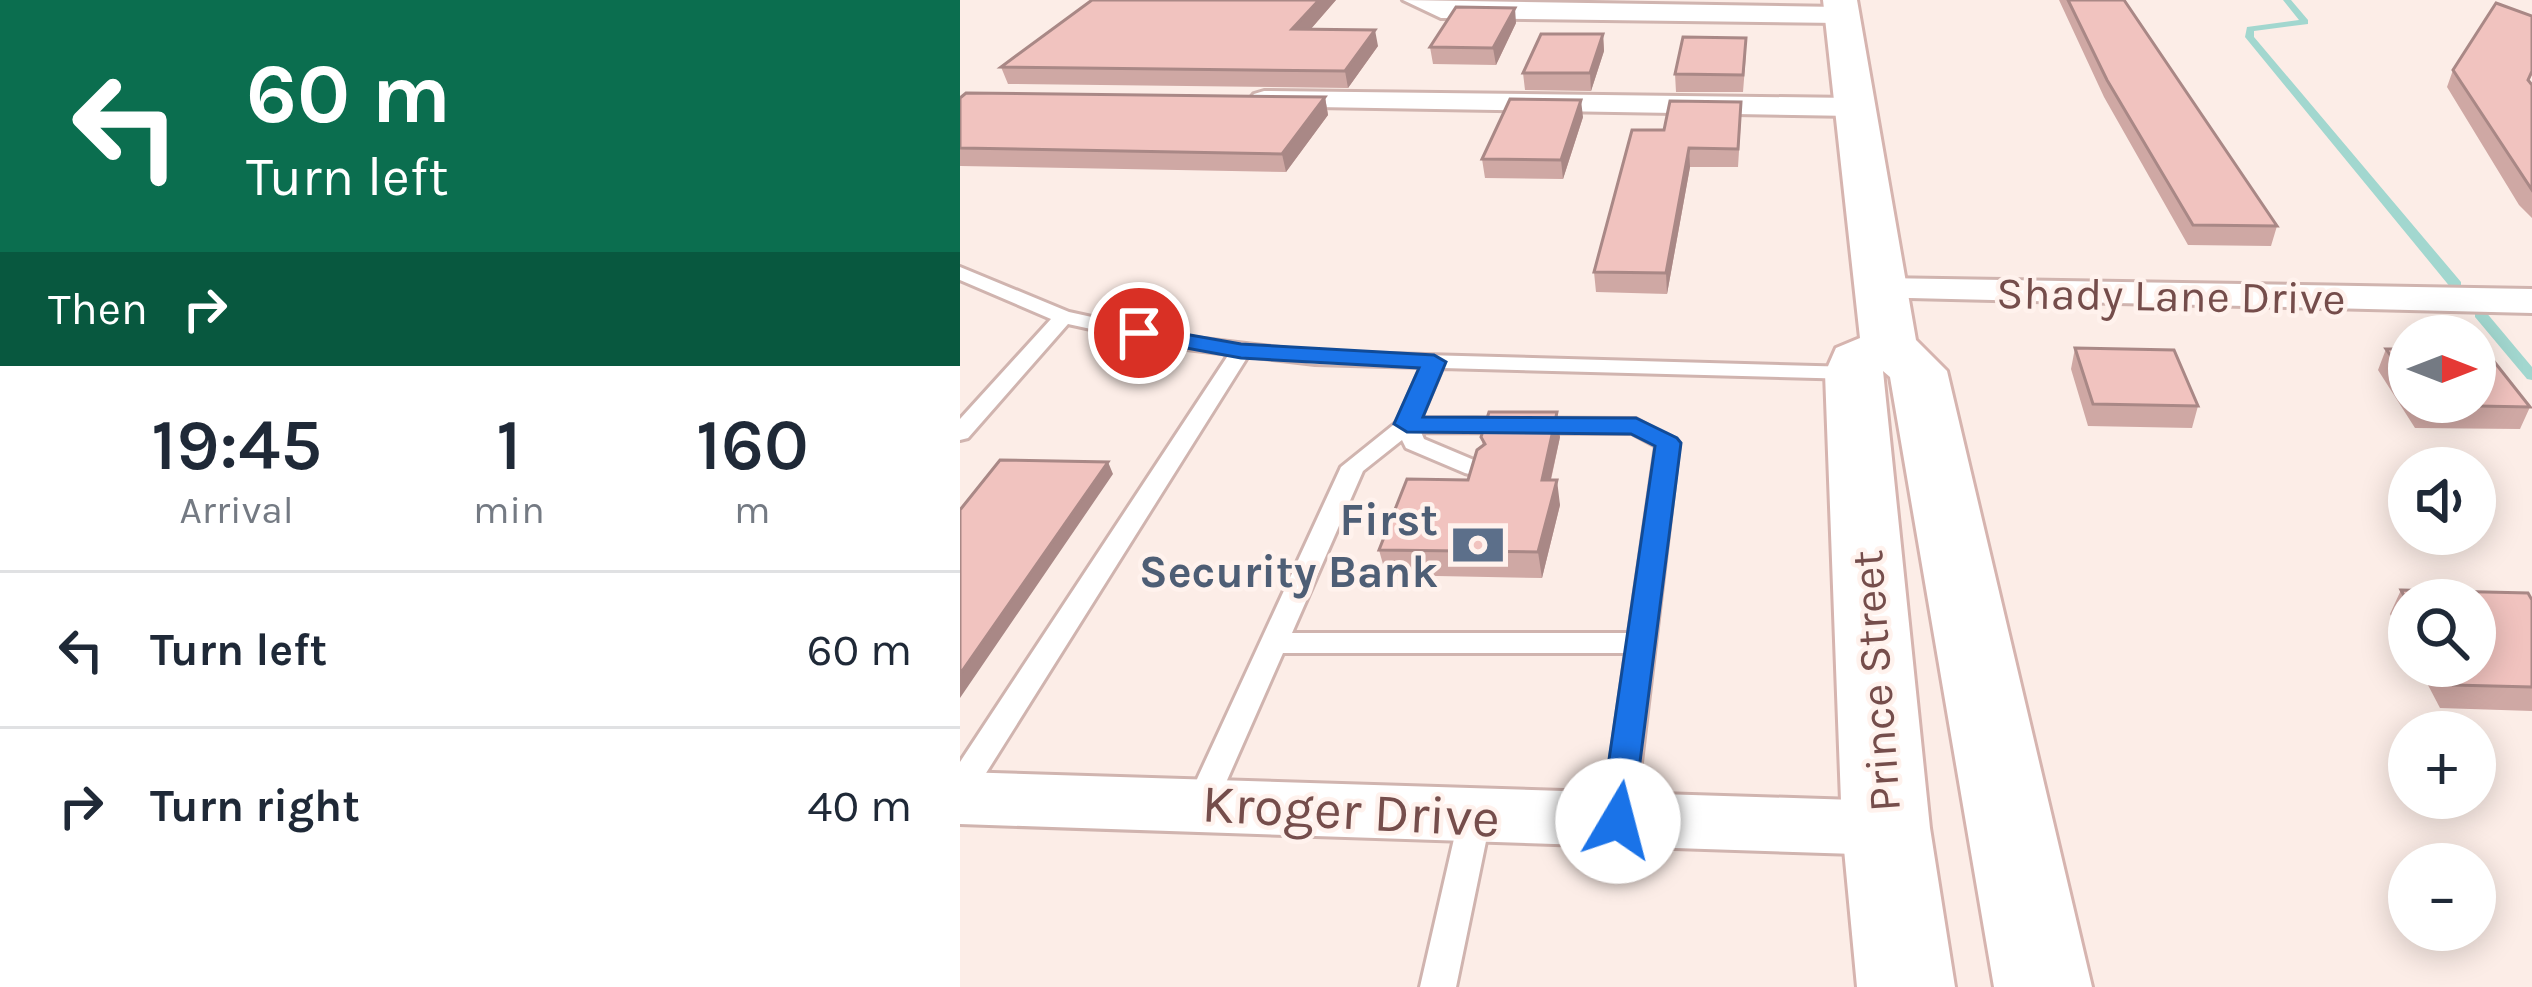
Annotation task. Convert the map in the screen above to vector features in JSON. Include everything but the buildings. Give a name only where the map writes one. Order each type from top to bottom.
[{"type":"main road","name":"Prince Street","points":[[1840,8],[1875,336],[1886,828],[1906,987]]},
{"type":"main road","name":"Prince Street","points":[[1875,336],[1889,384],[1900,403],[1922,535],[1959,575],[2043,987]]},
{"type":"street","points":[[1415,0],[1441,11],[1840,8]]},
{"type":"street","points":[[1242,100],[1853,107]]},
{"type":"street","name":"Shady Lane Drive","points":[[1875,336],[2532,302]]},
{"type":"street","name":"Kroger Drive","points":[[960,798],[1202,802],[1475,817],[1886,828]]},
{"type":"lane","points":[[960,273],[1063,316],[1241,351],[1434,362],[1875,336]]},
{"type":"lane","points":[[960,433],[1063,316]]},
{"type":"lane","points":[[960,788],[1241,351]]},
{"type":"lane","points":[[1202,802],[1357,462],[1407,424],[1434,362]]},
{"type":"lane","points":[[1407,424],[1636,426],[1668,443],[1618,821]]},
{"type":"lane","points":[[1407,424],[1414,443],[1473,468]]},
{"type":"lane","points":[[1276,643],[1644,643]]},
{"type":"lane","points":[[1438,987],[1475,817]]},
{"type":"waterway","points":[[2287,0],[2305,22],[2250,29],[2249,37],[2456,285]]},
{"type":"waterway","points":[[2480,314],[2532,376]]},
{"type":"place","name":"First Security Bank","points":[[1478,545]]},
{"type":"route","points":[[1139,333],[1241,351],[1434,362],[1407,424],[1636,426],[1668,443],[1618,821]]}]
